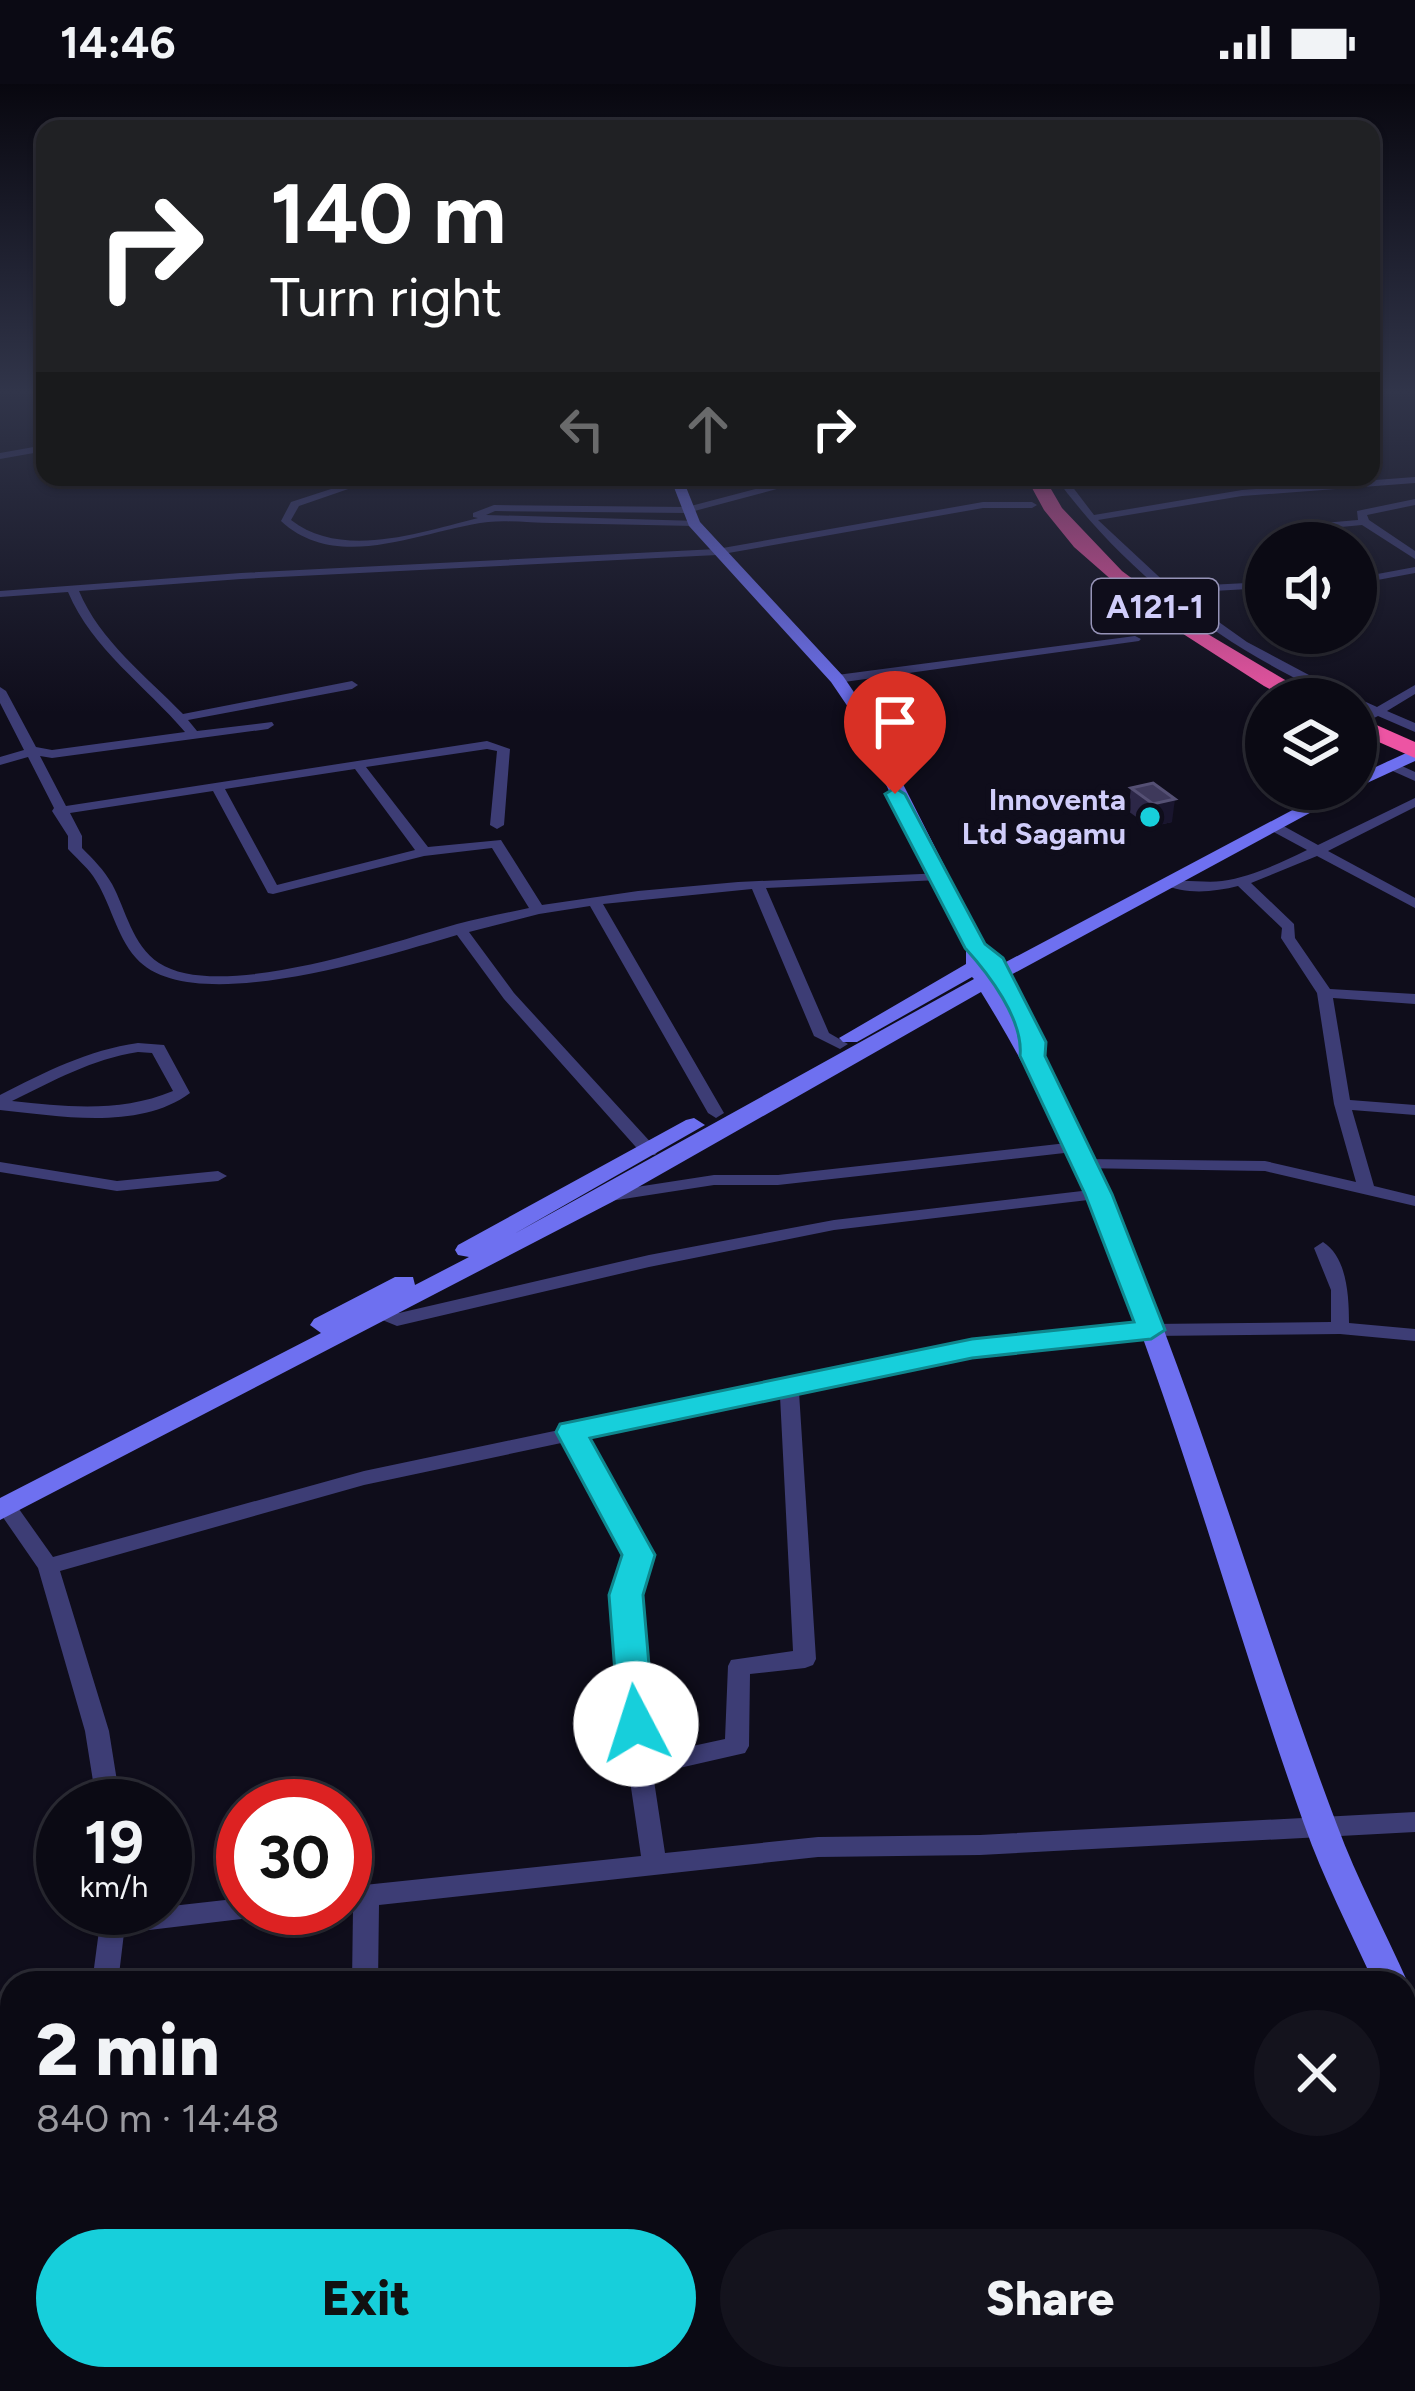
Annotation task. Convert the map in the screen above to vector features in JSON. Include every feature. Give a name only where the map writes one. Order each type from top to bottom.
[{"type":"highway","name":"A121-1","points":[[1028,497],[1067,550],[1116,595],[1192,650],[1245,679]]},
{"type":"highway","name":"A121-1","points":[[1049,497],[1086,547],[1136,592],[1207,646],[1267,678]]},
{"type":"highway","points":[[1377,730],[1409,755]]},
{"type":"highway","points":[[1377,743],[1409,755]]},
{"type":"main road","points":[[683,497],[691,517],[717,552],[837,679],[856,707],[939,876],[992,965],[1020,1042],[1033,1056],[1099,1194],[1151,1330],[1322,1829],[1385,1971]]},
{"type":"main road","points":[[1377,769],[1409,755]]},
{"type":"main road","points":[[2,1503],[840,1044],[1288,810]]},
{"type":"main road","points":[[2,1503],[604,1197],[951,1000],[992,965],[1170,884],[1304,810]]},
{"type":"main road","points":[[992,965],[1010,982],[1006,1000]]},
{"type":"main road","points":[[951,1000],[1006,1000]]},
{"type":"street","points":[[316,497],[296,503],[286,521],[304,535],[372,543],[490,519],[691,517],[745,497]]},
{"type":"street","points":[[1074,497],[1090,518],[1170,590],[1223,629],[1311,678]]},
{"type":"street","points":[[1090,518],[1220,497]]},
{"type":"street","points":[[1364,522],[1361,513],[1415,502]]},
{"type":"street","points":[[0,596],[241,576],[717,552],[983,506],[1032,505]]},
{"type":"street","points":[[1377,531],[1415,556]]},
{"type":"street","points":[[1377,577],[1415,570]]},
{"type":"street","points":[[1170,590],[1245,586]]},
{"type":"street","points":[[73,590],[107,641],[192,733]]},
{"type":"street","points":[[1201,638],[1223,629]]},
{"type":"street","points":[[837,679],[1136,639]]},
{"type":"street","points":[[180,718],[352,685]]},
{"type":"street","points":[[1377,712],[1415,689]]},
{"type":"street","points":[[2,696],[75,836],[75,849],[100,875],[142,956],[163,972],[231,979],[273,974],[394,951],[459,928],[538,910],[758,886],[939,876]]},
{"type":"street","points":[[0,761],[34,751],[52,754],[268,725]]},
{"type":"street","points":[[58,811],[487,746],[503,749],[497,825]]},
{"type":"street","points":[[358,764],[424,852]]},
{"type":"street","points":[[216,785],[273,890],[424,852],[496,843],[538,910]]},
{"type":"street","points":[[1170,884],[1185,888],[1242,882],[1354,836],[1388,812],[1415,802]]},
{"type":"street","points":[[1273,826],[1415,904]]},
{"type":"street","points":[[1242,882],[1282,917],[1289,927],[1288,938],[1325,993],[1342,1104],[1366,1188]]},
{"type":"street","points":[[758,886],[822,1036],[840,1044]]},
{"type":"street","points":[[595,903],[716,1113]]},
{"type":"street","points":[[459,928],[508,996],[649,1151]]},
{"type":"street","points":[[1325,993],[1415,999]]},
{"type":"street","points":[[138,1045],[158,1048],[182,1093],[154,1107],[95,1114],[0,1103],[74,1066],[138,1045]]},
{"type":"street","points":[[1342,1104],[1415,1110]]},
{"type":"street","points":[[604,1197],[714,1180],[778,1180],[1080,1156],[1264,1166],[1415,1201]]},
{"type":"street","points":[[0,1167],[117,1186],[218,1176]]},
{"type":"street","points":[[382,1313],[398,1320],[649,1262],[834,1226],[1099,1194]]},
{"type":"street","points":[[1323,1248],[1340,1290],[1340,1328]]},
{"type":"street","points":[[48,1566],[364,1478],[972,1348],[1151,1330],[1340,1328],[1415,1335]]},
{"type":"street","points":[[640,1767],[737,1745],[739,1666],[805,1659],[789,1388]]},
{"type":"street","points":[[571,1432],[638,1555],[626,1595],[640,1767],[654,1862]]},
{"type":"street","points":[[2,1503],[48,1566],[97,1731],[105,1779]]},
{"type":"street","points":[[372,1895],[818,1847],[980,1845],[1415,1822]]},
{"type":"street","points":[[107,1971],[112,1935]]},
{"type":"street","points":[[360,1935],[363,1971]]},
{"type":"building","points":[[1153,783],[1175,799],[1153,804],[1131,788]]},
{"type":"place","name":"Innoventa Ltd Sagamu","points":[[1150,817]]},
{"type":"route","points":[[636,1724],[626,1595],[638,1555],[571,1432],[972,1348],[1151,1330],[1099,1194],[1033,1056],[1034,1042],[1020,1012],[992,958],[976,948],[895,794]]}]
